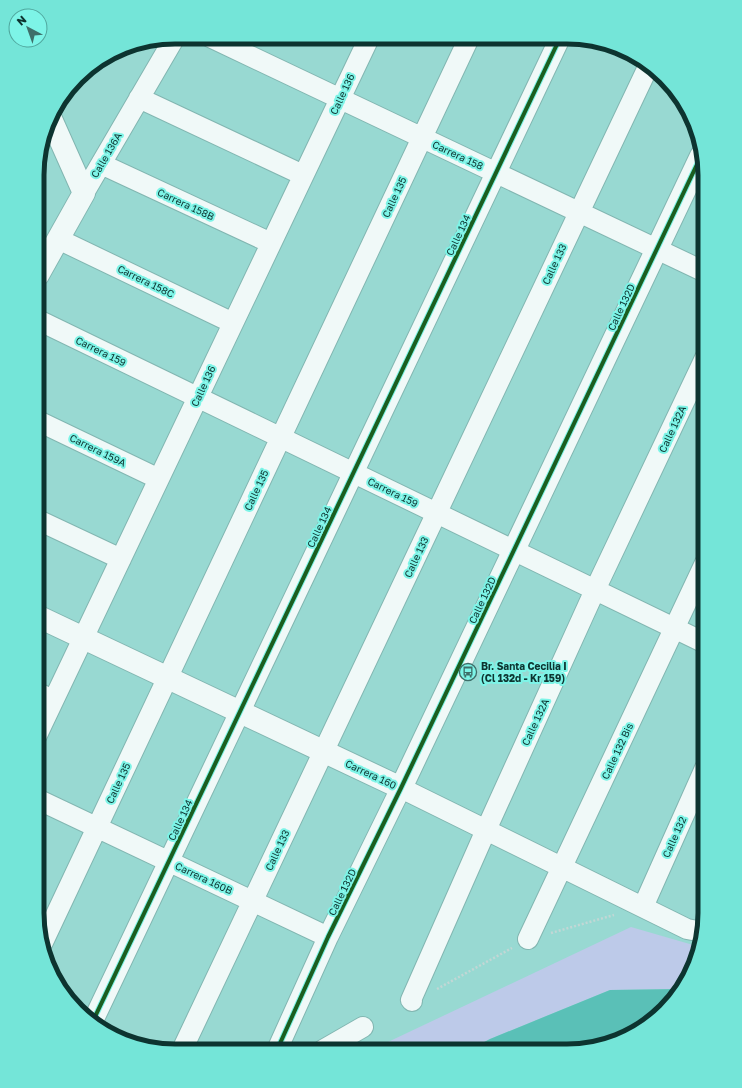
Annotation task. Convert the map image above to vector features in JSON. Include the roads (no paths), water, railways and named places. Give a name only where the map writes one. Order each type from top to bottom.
[{"type":"street","name":"Calle 136A","points":[[44,264],[171,44]]},
{"type":"street","name":"Carrera 158","points":[[225,44],[698,269]]},
{"type":"street","name":"Calle 136","points":[[44,711],[56,696],[84,638],[366,44]]},
{"type":"street","name":"Calle 135","points":[[46,935],[466,44]]},
{"type":"street","name":"Calle 134","points":[[95,1017],[557,44]]},
{"type":"street","name":"Calle 133","points":[[185,1044],[646,70]]},
{"type":"street","points":[[139,98],[303,175]]},
{"type":"street","points":[[54,125],[84,193]]},
{"type":"street","name":"Calle 132D","points":[[280,1044],[328,937],[401,788],[698,163]]},
{"type":"street","name":"Carrera 158B","points":[[101,164],[271,243]]},
{"type":"street","name":"Carrera 158C","points":[[58,239],[233,323]]},
{"type":"street","name":"Carrera 159","points":[[44,323],[698,640]]},
{"type":"street","name":"Calle 132A","points":[[412,1001],[411,1000],[486,830],[595,590],[698,373]]},
{"type":"street","name":"Carrera 159A","points":[[44,424],[159,479]]},
{"type":"street","points":[[44,523],[121,560]]},
{"type":"street","name":"Calle 132 Bis","points":[[528,939],[698,577]]},
{"type":"street","name":"Carrera 160","points":[[44,619],[401,788],[687,929],[696,931]]},
{"type":"street","name":"Calle 132","points":[[643,907],[698,784]]},
{"type":"street","name":"Carrera 160B","points":[[44,802],[328,937]]},
{"type":"street","points":[[334,1044],[363,1028]]},
{"type":"lane","points":[[44,690],[56,696]]},
{"type":"water","points":[[674,989],[660,1006],[647,1017],[617,1034],[601,1040],[576,1044],[480,1044],[490,1039],[610,990]]},
{"type":"place","name":"Br. Santa Cecilia I (Cl 132d - Kr 159)","points":[[468,672]]}]
